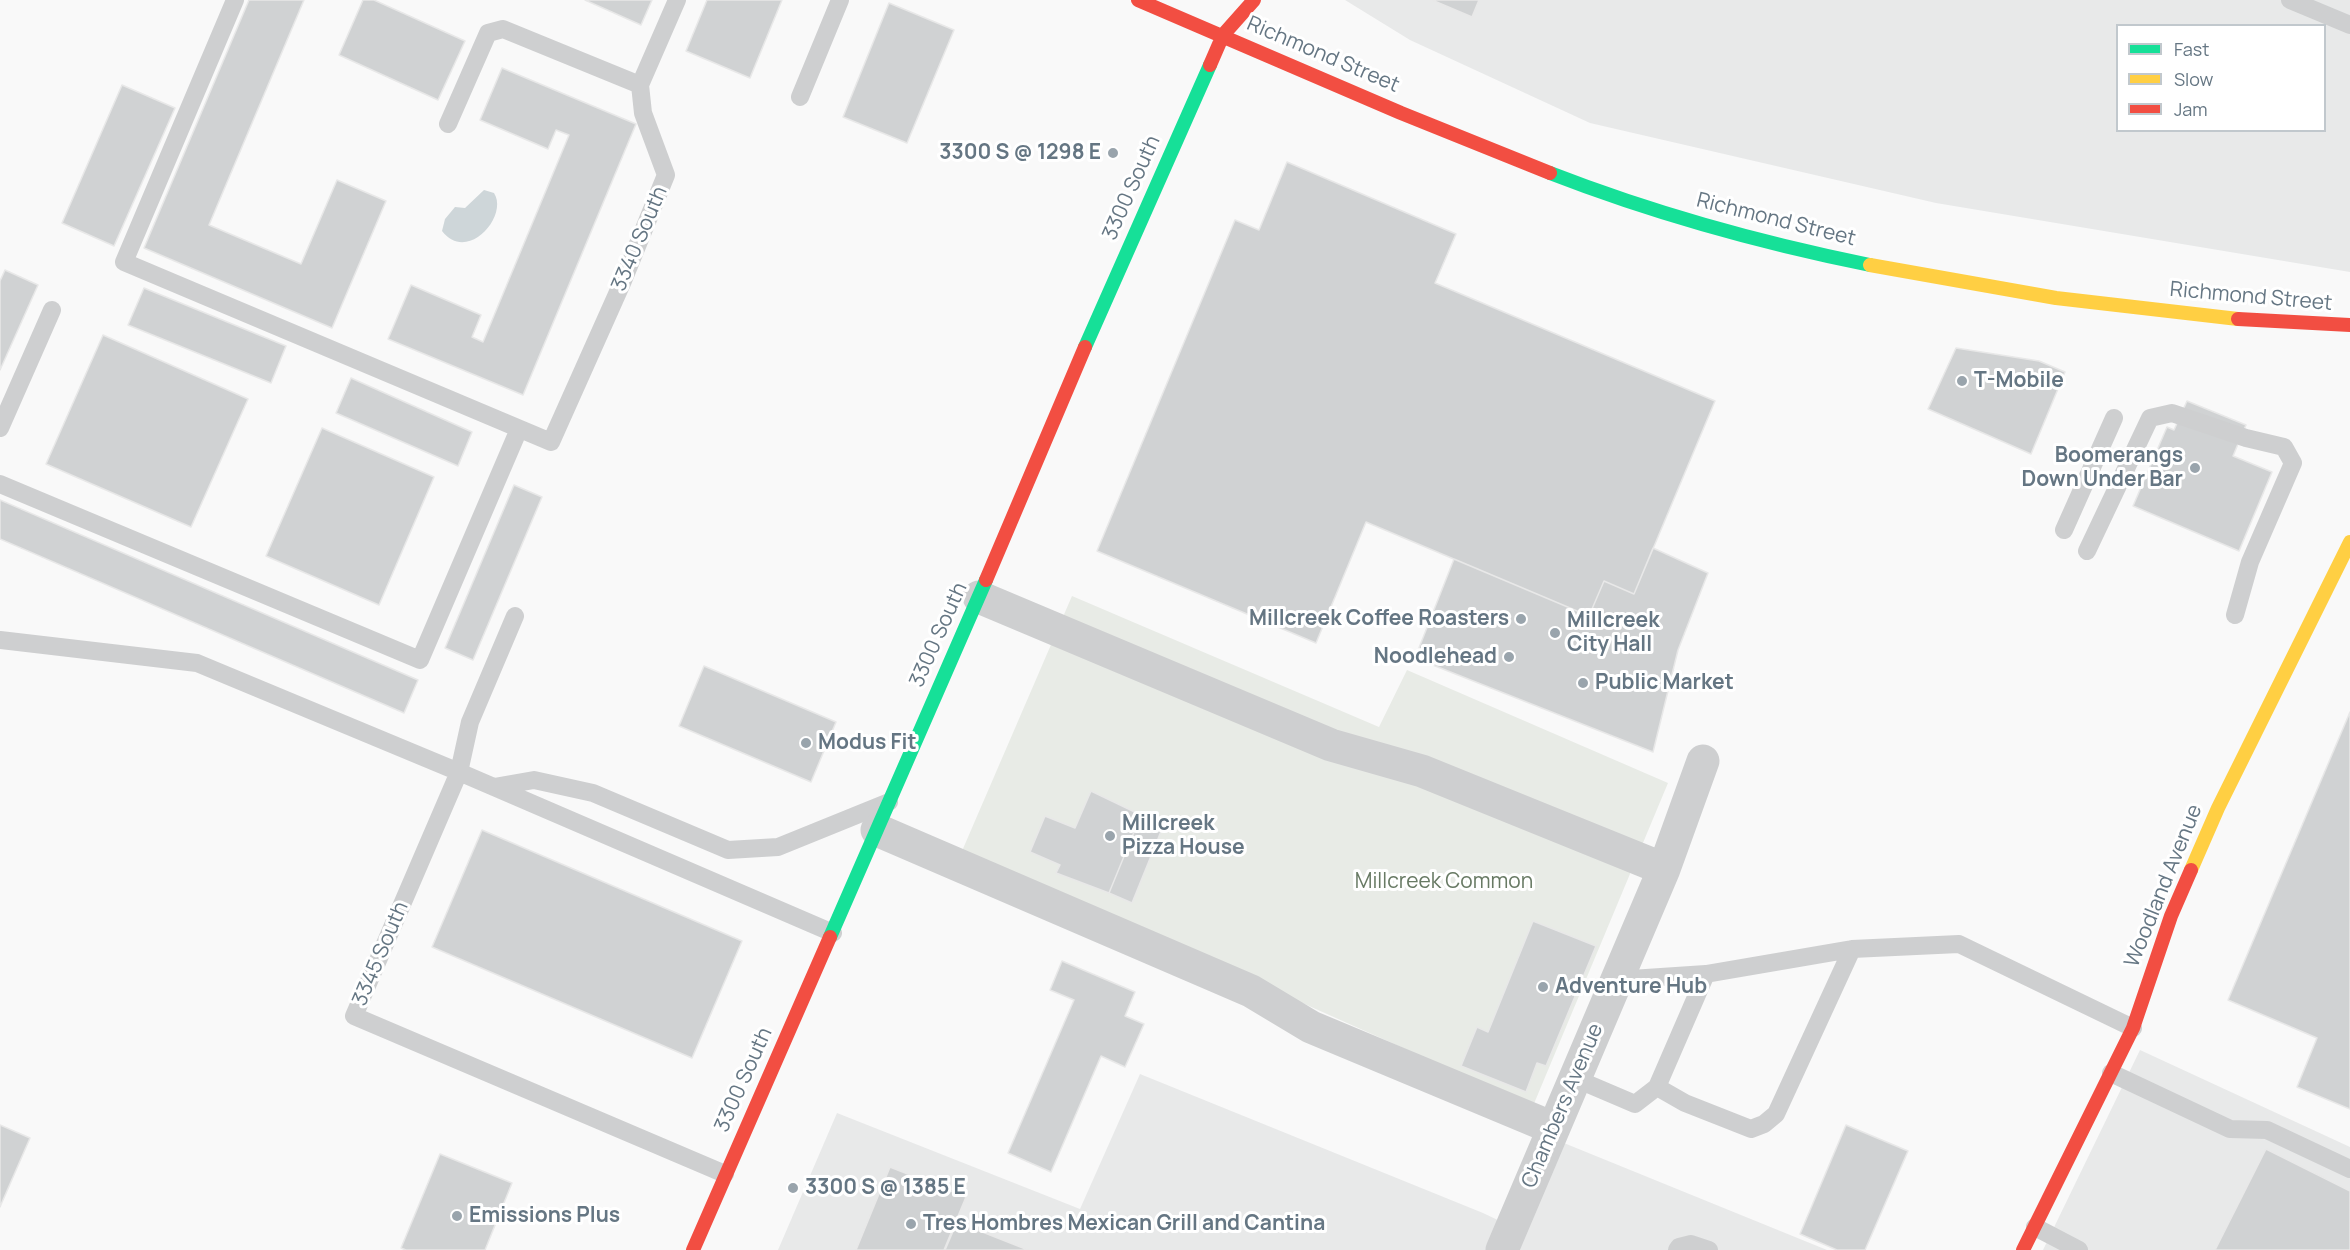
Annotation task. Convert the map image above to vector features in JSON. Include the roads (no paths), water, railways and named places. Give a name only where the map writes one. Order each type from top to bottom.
[{"type":"main road","name":"Richmond Street","points":[[1138,0],[1562,178],[1647,207],[1744,236],[1894,270],[2085,302],[2183,314],[2350,326]]},
{"type":"main road","name":"3300 South","points":[[693,1250],[979,597],[1104,301],[1222,35],[1254,0]]},
{"type":"main road","name":"3300 South","points":[[1222,12],[1222,35]]},
{"type":"main road","name":"Woodland Avenue","points":[[2024,1250],[2133,1028],[2171,916],[2218,808],[2344,569],[2350,542]]},
{"type":"street","points":[[979,597],[1331,745],[1422,771],[1664,869]]},
{"type":"street","name":"Chambers Avenue","points":[[1502,1250],[1664,869],[1703,761]]},
{"type":"street","points":[[883,816],[1251,991],[1311,1027],[1553,1128]]},
{"type":"lane","points":[[0,484],[420,660],[519,429],[124,262],[235,0]]},
{"type":"lane","name":"3340 South","points":[[519,429],[551,442],[622,283],[666,175],[643,114],[640,85],[677,0]]},
{"type":"lane","points":[[801,97],[840,0]]},
{"type":"lane","points":[[2290,0],[2350,25]]},
{"type":"lane","points":[[448,124],[488,33],[503,28],[640,85]]},
{"type":"lane","points":[[0,428],[52,310]]},
{"type":"lane","points":[[2087,551],[2150,418],[2172,413],[2246,438],[2284,447],[2293,463],[2250,562],[2235,615]]},
{"type":"lane","points":[[2064,530],[2114,418]]},
{"type":"lane","name":"3345 South","points":[[515,616],[470,722],[459,772],[354,1017],[725,1174]]},
{"type":"lane","points":[[0,640],[197,663],[459,772],[833,933]]},
{"type":"lane","points":[[494,787],[534,780],[593,793],[728,850],[778,848],[883,816]]},
{"type":"lane","points":[[1616,980],[1706,974],[1852,949],[1959,944],[2133,1028]]},
{"type":"lane","points":[[1657,1087],[1685,1103],[1751,1129],[1764,1124],[1776,1114],[1852,949]]},
{"type":"lane","points":[[1574,1078],[1635,1104],[1657,1087],[1706,974]]},
{"type":"lane","points":[[2111,1073],[2230,1129],[2267,1130],[2350,1170]]},
{"type":"lane","points":[[2035,1227],[2079,1250]]},
{"type":"lane","points":[[1677,1250],[1679,1247],[1691,1244],[1709,1250]]},
{"type":"place","name":"3300 S @ 1298 E","points":[[1113,153]]},
{"type":"place","name":"T-Mobile","points":[[1962,381]]},
{"type":"place","name":"Boomerangs Down Under Bar","points":[[2195,468]]},
{"type":"place","name":"Millcreek Coffee Roasters","points":[[1521,619]]},
{"type":"place","name":"Millcreek City Hall","points":[[1555,633]]},
{"type":"place","name":"Noodlehead","points":[[1509,657]]},
{"type":"place","name":"Public Market","points":[[1583,683]]},
{"type":"place","name":"Modus Fit","points":[[806,743]]},
{"type":"place","name":"Millcreek Pizza House","points":[[1110,836]]},
{"type":"place","name":"Adventure Hub","points":[[1543,987]]},
{"type":"place","name":"3300 S @ 1385 E","points":[[793,1188]]},
{"type":"place","name":"Emissions Plus","points":[[457,1216]]},
{"type":"place","name":"Tres Hombres Mexican Grill and Cantina","points":[[911,1224]]},
{"type":"park label","name":"Millcreek Common","points":[[1444,882]]}]
